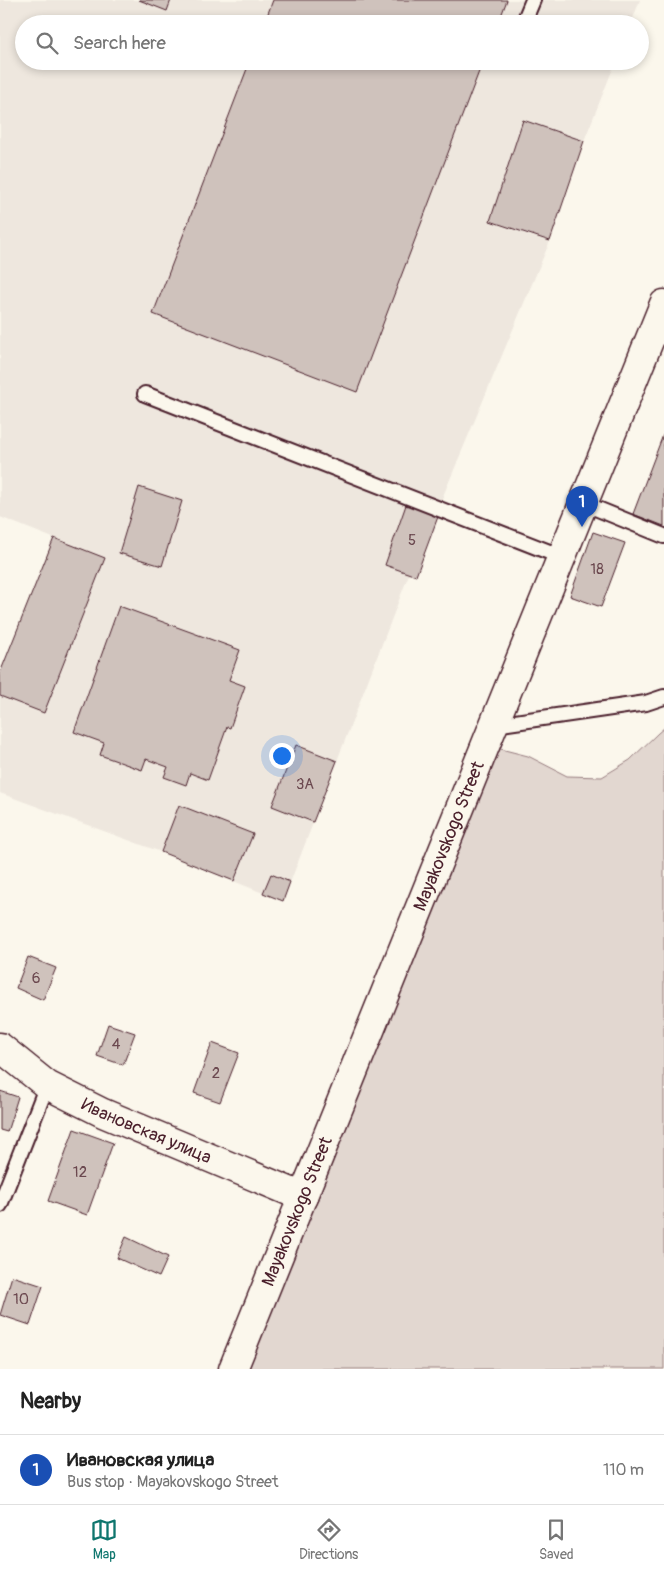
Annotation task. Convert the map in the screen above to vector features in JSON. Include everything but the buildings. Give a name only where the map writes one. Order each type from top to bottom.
[{"type":"street","name":"Mayakovskogo Street","points":[[233,1369],[664,304]]},
{"type":"street","name":"Ивановская улица","points":[[0,1047],[47,1085],[103,1113],[302,1197]]},
{"type":"lane","points":[[527,15],[533,0]]},
{"type":"lane","points":[[145,394],[562,556]]},
{"type":"lane","points":[[583,503],[664,536]]},
{"type":"lane","points":[[494,725],[646,702],[664,697]]},
{"type":"lane","points":[[0,1205],[47,1085]]},
{"type":"shaded area","points":[[0,0],[640,0],[634,15],[15,15],[15,70],[612,70],[584,141],[550,241],[443,496],[439,514],[416,576],[409,574],[283,901],[161,852],[0,793],[0,673],[53,538],[0,517]]},
{"type":"shaded area","points":[[664,728],[664,1369],[233,1369],[485,745],[528,756],[567,776],[602,777],[630,760]]},
{"type":"place","name":"Ивановская улица","points":[[582,527]]}]
